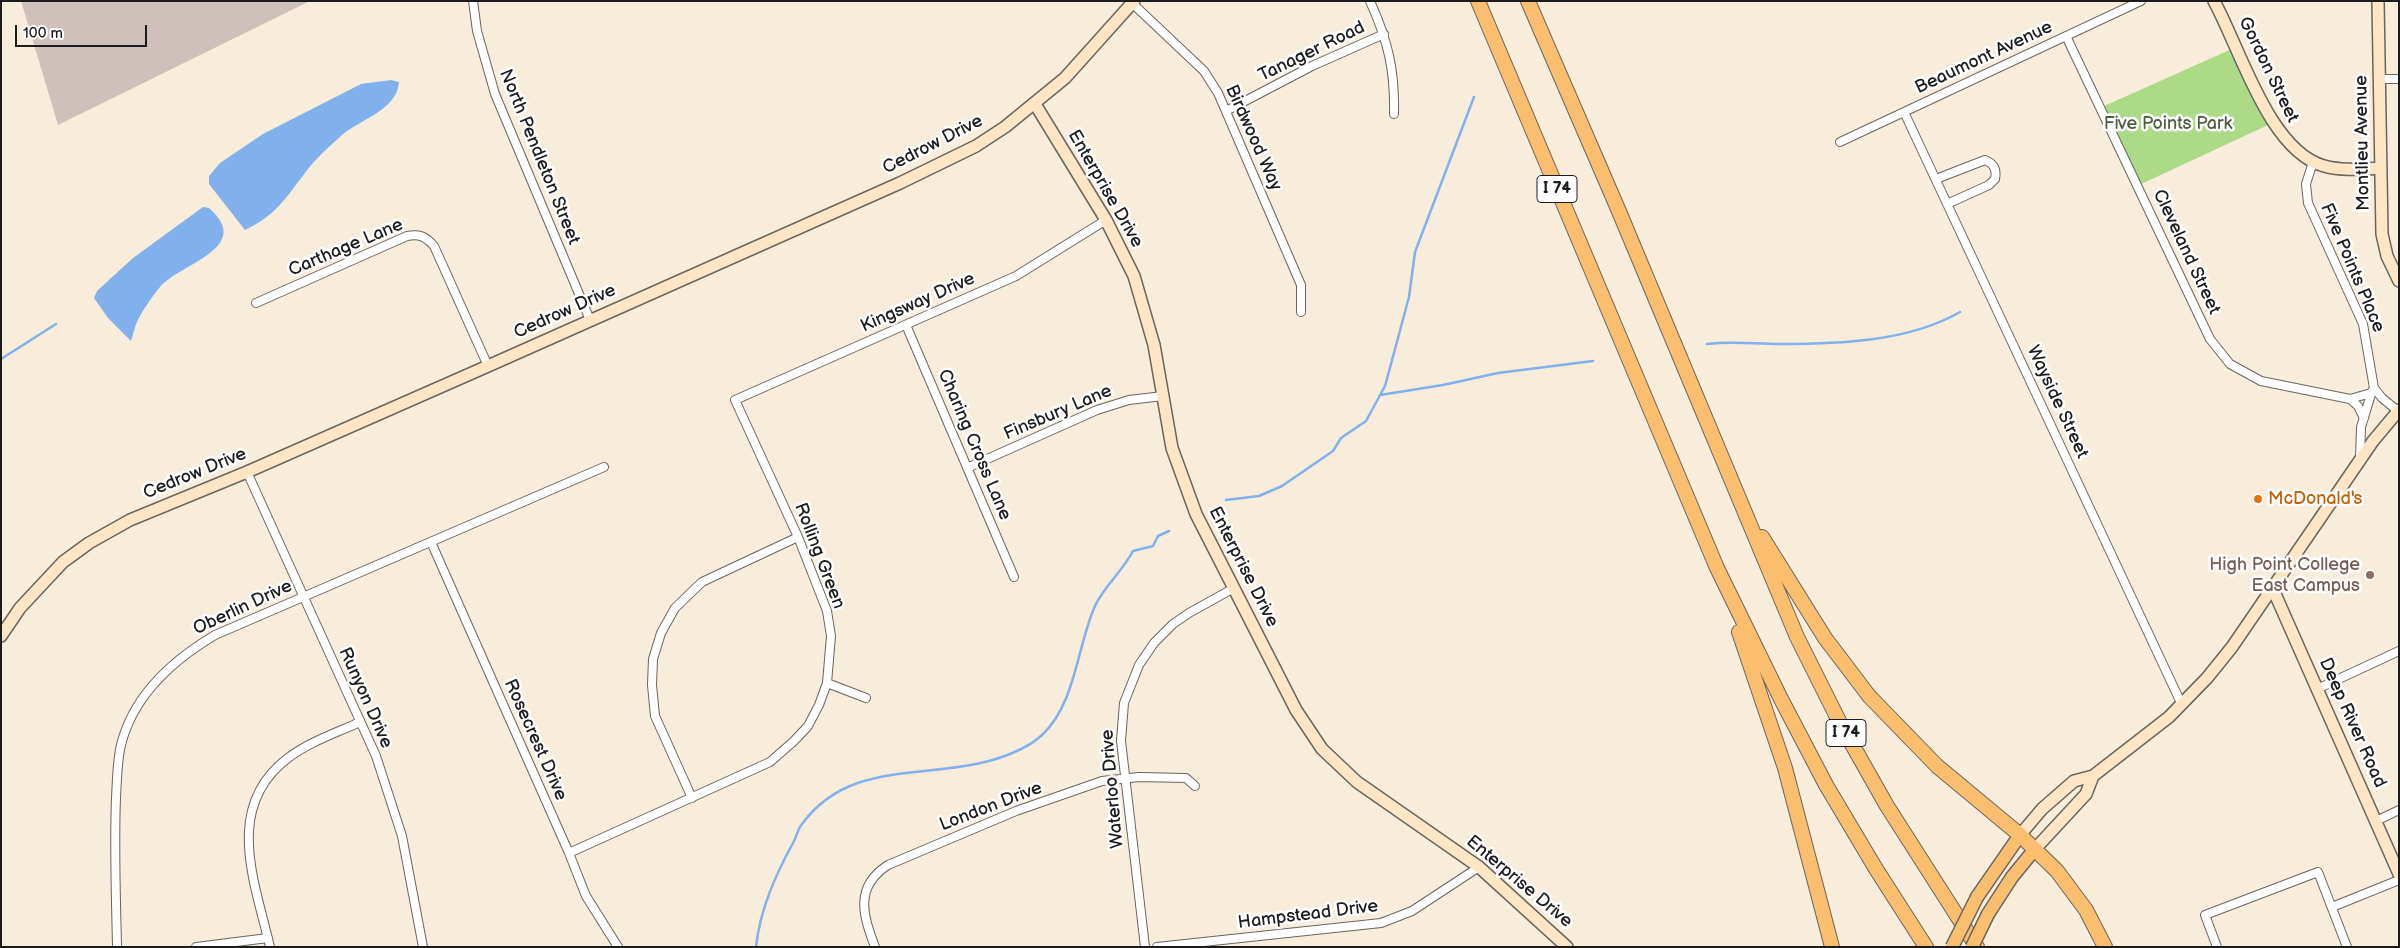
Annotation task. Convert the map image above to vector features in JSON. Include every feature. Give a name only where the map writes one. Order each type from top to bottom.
[{"type":"highway","name":"I 74","points":[[1478,1],[1717,568],[1781,699],[1826,785],[1876,869],[1926,947]]},
{"type":"highway","name":"I 74","points":[[1528,1],[1797,637],[1840,723],[1911,847],[1977,947]]},
{"type":"highway","points":[[1742,504],[1825,638],[1869,696],[1937,766],[2035,849],[2078,896],[2105,947]]},
{"type":"highway","points":[[1717,568],[1776,738],[1832,947]]},
{"type":"main road","points":[[1952,947],[1977,897],[2020,835]]},
{"type":"main road","points":[[1972,947],[1988,914],[2012,877],[2035,849]]},
{"type":"street","name":"North Pendleton Street","points":[[472,1],[477,31],[495,94],[590,320]]},
{"type":"street","points":[[1370,1],[1384,34],[1394,76],[1394,114]]},
{"type":"street","name":"Beaumont Avenue","points":[[1840,142],[2140,1]]},
{"type":"street","name":"Gordon Street","points":[[2214,1],[2276,129],[2290,146],[2313,162],[2341,168],[2381,168]]},
{"type":"street","name":"Montlieu Avenue","points":[[2378,1],[2384,245],[2391,268],[2399,281]]},
{"type":"street","name":"Cedrow Drive","points":[[1,636],[20,608],[40,584],[89,543],[130,520],[247,472],[488,366],[946,161],[1005,127],[1035,104],[1065,78],[1133,2]]},
{"type":"street","name":"Birdwood Way","points":[[1133,2],[1204,71],[1226,111],[1301,285],[1301,312]]},
{"type":"street","name":"Tanager Road","points":[[1226,111],[1312,66],[1384,34]]},
{"type":"street","name":"Cleveland Street","points":[[2066,36],[2216,348],[2235,368],[2261,382],[2350,399],[2373,390]]},
{"type":"street","points":[[2379,79],[2399,79]]},
{"type":"street","name":"Enterprise Drive","points":[[1035,104],[1106,220],[1126,258],[1142,300],[1163,396],[1172,448],[1186,491],[1296,710],[1322,749],[1357,782],[1479,868],[1567,947]]},
{"type":"street","name":"Wayside Street","points":[[1904,112],[2182,705]]},
{"type":"street","points":[[1936,179],[1985,160],[1995,168],[1995,179],[1989,185],[1947,204]]},
{"type":"street","name":"Five Points Place","points":[[2313,162],[2306,184],[2306,197],[2363,324],[2373,390],[2361,427],[2360,458]]},
{"type":"street","name":"Kingsway Drive","points":[[735,400],[1016,276],[1106,220]]},
{"type":"street","name":"Carthage Lane","points":[[256,302],[407,236],[419,234],[426,237],[434,246],[488,366]]},
{"type":"street","name":"Charing Cross Lane","points":[[906,325],[1014,577]]},
{"type":"street","points":[[2020,835],[2042,809],[2074,780],[2093,776],[2154,730],[2182,705],[2218,666],[2360,458],[2399,411],[2373,390]]},
{"type":"street","name":"Finsbury Lane","points":[[967,468],[1097,410],[1129,400],[1163,396]]},
{"type":"street","points":[[2350,399],[2358,406],[2364,418]]},
{"type":"street","name":"Rolling Green","points":[[569,853],[770,762],[808,726],[827,684],[831,636],[828,613],[798,537],[735,400]]},
{"type":"street","name":"Oberlin Drive","points":[[117,947],[115,820],[121,746],[134,715],[159,678],[192,648],[214,635],[604,468]]},
{"type":"street","name":"Runyon Drive","points":[[247,472],[376,756],[402,836],[423,947]]},
{"type":"street","points":[[692,798],[655,716],[653,659],[661,633],[675,608],[702,582],[798,537]]},
{"type":"street","name":"Rosecrest Drive","points":[[431,542],[569,853],[586,896],[618,947]]},
{"type":"street","name":"Deep River Road","points":[[2272,587],[2399,874]]},
{"type":"street","name":"Waterloo Drive","points":[[1145,947],[1121,741],[1122,717],[1128,689],[1139,664],[1154,643],[1173,624],[1234,588]]},
{"type":"street","points":[[2317,689],[2399,651]]},
{"type":"street","points":[[827,684],[866,698]]},
{"type":"street","points":[[270,947],[248,850],[249,825],[255,801],[270,776],[287,759],[299,751],[360,722]]},
{"type":"street","points":[[2035,849],[2086,794],[2093,776]]},
{"type":"street","name":"London Drive","points":[[875,947],[864,918],[863,906],[869,884],[882,869],[929,847],[1016,812],[1102,781],[1186,778],[1195,786]]},
{"type":"street","points":[[2376,821],[2399,810]]},
{"type":"street","name":"Hampstead Drive","points":[[1157,947],[1381,923],[1412,912],[1479,868]]},
{"type":"street","points":[[2217,947],[2205,915],[2318,872],[2347,947]]},
{"type":"street","points":[[2332,907],[2399,880]]},
{"type":"street","points":[[196,947],[268,938]]},
{"type":"shaded area","points":[[21,1],[310,1],[58,125]]},
{"type":"green space","name":"Five Points Park","points":[[2234,48],[2268,125],[2137,186],[2102,107]]},
{"type":"water","points":[[391,80],[399,82],[397,92],[392,100],[377,113],[342,135],[322,153],[279,206],[255,225],[245,230],[209,184],[209,176],[220,163],[263,134],[361,84]]},
{"type":"water","points":[[203,207],[209,208],[221,222],[223,234],[219,245],[209,254],[169,279],[160,287],[139,318],[131,341],[108,318],[94,298],[97,291],[133,258]]},
{"type":"waterway","points":[[1226,500],[1259,496],[1282,486],[1333,451],[1341,438],[1366,421],[1385,386],[1409,297],[1415,252],[1474,97]]},
{"type":"waterway","points":[[1707,344],[1849,342],[1918,330],[1960,312]]},
{"type":"waterway","points":[[1,359],[56,324]]},
{"type":"waterway","points":[[1380,395],[1443,385],[1498,373],[1593,361]]},
{"type":"waterway","points":[[756,947],[761,919],[775,879],[801,826],[820,804],[841,790],[863,781],[989,761],[1017,751],[1036,740],[1053,722],[1062,707],[1069,691],[1089,622],[1099,598],[1133,551],[1153,546],[1158,536],[1169,531]]},
{"type":"place","name":"McDonald's","points":[[2258,499]]},
{"type":"place","name":"High Point College East Campus","points":[[2370,575]]}]
